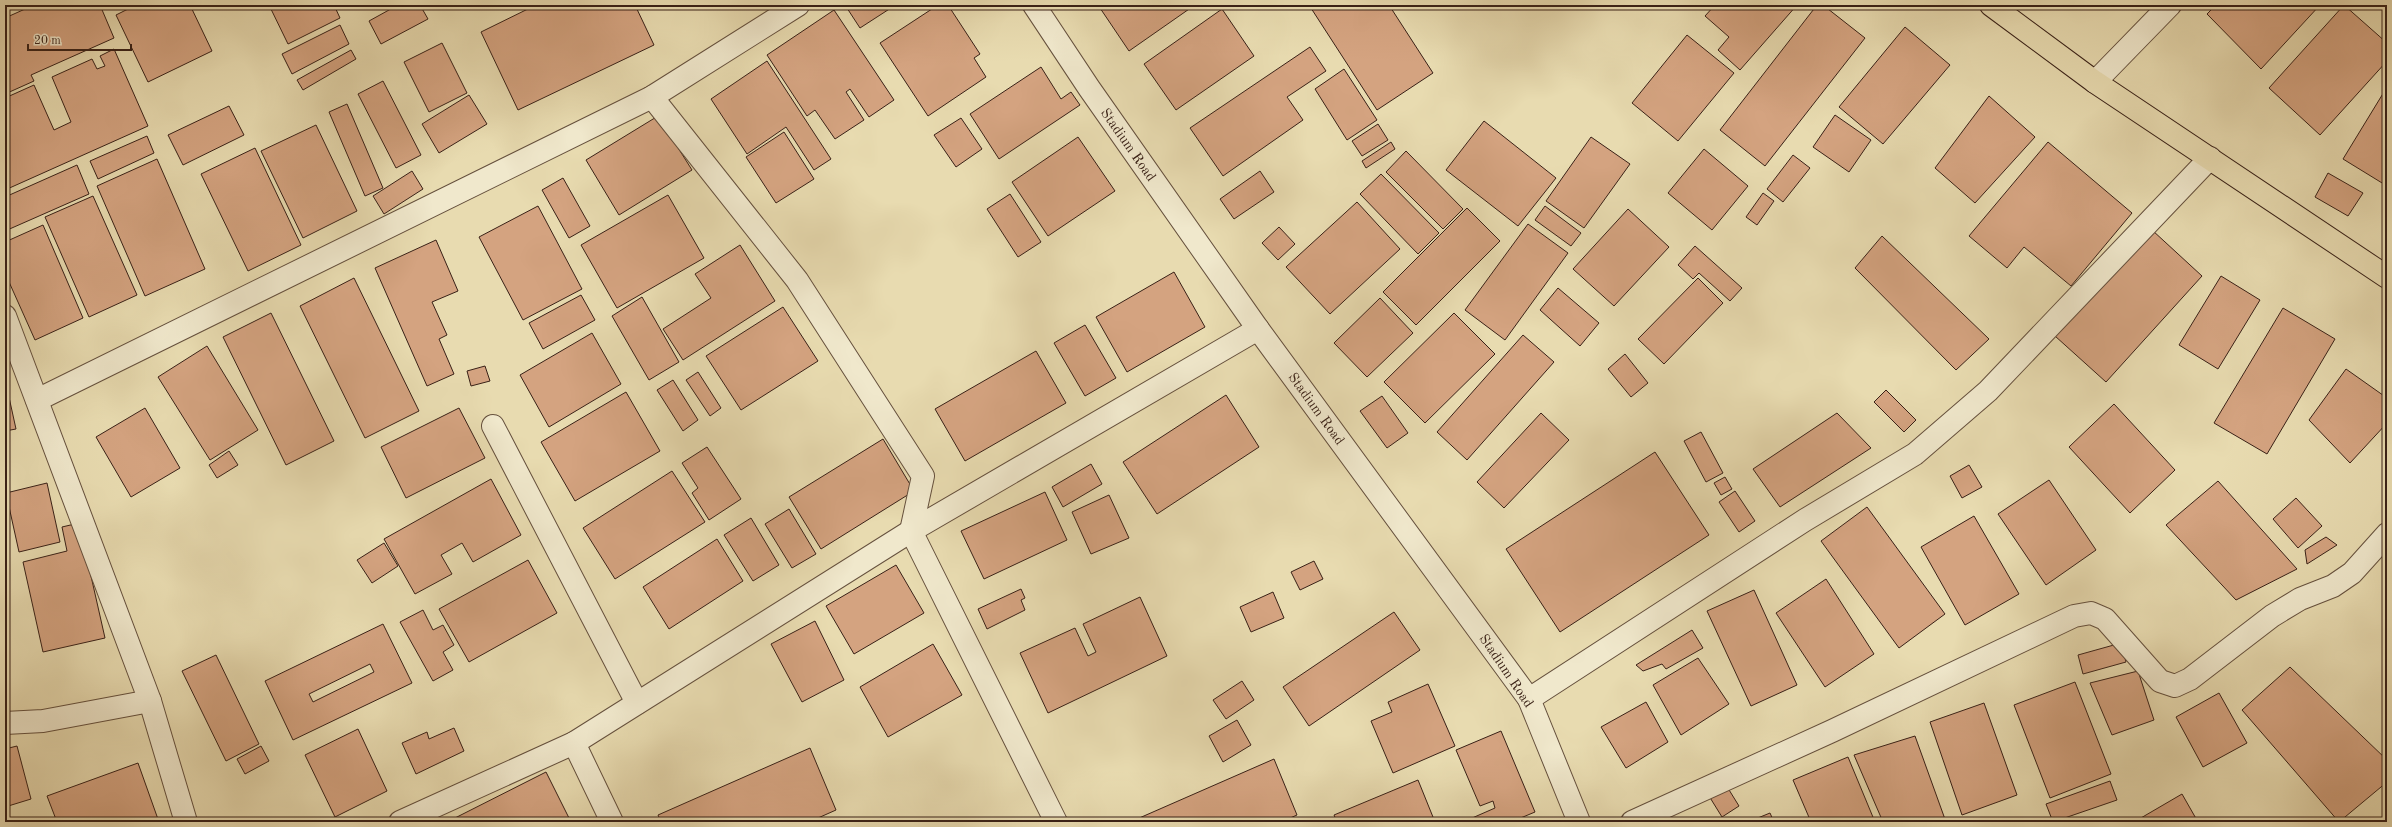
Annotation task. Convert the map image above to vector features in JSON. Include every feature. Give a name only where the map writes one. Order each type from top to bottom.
[{"type":"main road","points":[[1998,7],[2095,82],[2387,277]]},
{"type":"street","points":[[37,400],[652,98],[798,5]]},
{"type":"street","name":"Stadium Road","points":[[1034,5],[1089,88],[1258,329],[1529,698],[1579,822]]},
{"type":"street","points":[[2095,82],[2170,5]]},
{"type":"street","points":[[652,98],[797,280],[923,476],[912,531],[1056,822]]},
{"type":"street","points":[[1529,698],[1805,520],[1915,454],[1988,390],[2210,158]]},
{"type":"street","points":[[5,316],[150,701],[186,822]]},
{"type":"street","points":[[400,822],[574,743],[912,531],[1258,329]]},
{"type":"street","points":[[493,426],[637,703]]},
{"type":"street","points":[[1632,822],[1832,731],[2074,616],[2091,613],[2105,619],[2160,681],[2175,686],[2190,679],[2272,616],[2300,599],[2333,586],[2346,577],[2387,534]]},
{"type":"street","points":[[5,723],[43,721],[150,701]]},
{"type":"street","points":[[574,743],[612,822]]},
{"type":"building","points":[[34,5],[100,5],[114,38],[31,75],[34,81],[5,94],[5,18]]},
{"type":"building","points":[[136,5],[190,5],[212,51],[148,82],[116,15]]},
{"type":"building","points":[[269,5],[334,5],[340,18],[288,44]]},
{"type":"building","points":[[398,5],[420,5],[428,19],[381,44],[369,21]]},
{"type":"building","points":[[536,5],[635,5],[654,45],[518,110],[481,32]]},
{"type":"building","points":[[845,5],[894,5],[894,6],[860,28]]},
{"type":"building","points":[[938,5],[948,5],[980,54],[974,58],[986,77],[928,116],[880,43]]},
{"type":"building","points":[[1098,5],[1190,5],[1192,7],[1129,51]]},
{"type":"building","points":[[1309,5],[1389,5],[1433,73],[1377,110]]},
{"type":"building","points":[[1715,5],[1797,5],[1740,70],[1718,50],[1729,37],[1705,16]]},
{"type":"building","points":[[1817,5],[1823,5],[1865,38],[1765,166],[1720,130]]},
{"type":"building","points":[[2216,5],[2320,5],[2261,69],[2207,14]]},
{"type":"building","points":[[2344,5],[2387,43],[2387,61],[2320,135],[2269,88]]},
{"type":"building","points":[[1222,9],[1254,56],[1176,110],[1144,64]]},
{"type":"building","points":[[834,10],[894,100],[869,117],[850,89],[846,92],[864,120],[835,139],[815,110],[807,116],[767,55]]},
{"type":"building","points":[[340,25],[349,44],[292,74],[282,54]]},
{"type":"building","points":[[1905,27],[1950,65],[1883,144],[1839,107]]},
{"type":"building","points":[[1687,35],[1734,73],[1678,141],[1632,103]]},
{"type":"building","points":[[442,43],[467,93],[429,112],[404,62]]},
{"type":"building","points":[[1310,47],[1326,71],[1287,97],[1303,120],[1223,176],[1190,128]]},
{"type":"building","points":[[114,49],[148,126],[5,190],[5,98],[34,85],[54,130],[71,122],[52,77],[92,59],[97,69],[105,66],[100,56]]},
{"type":"building","points":[[351,50],[356,59],[303,90],[297,80]]},
{"type":"building","points":[[767,61],[831,159],[814,170],[786,127],[747,154],[711,99]]},
{"type":"building","points":[[1041,67],[1061,99],[1071,92],[1080,105],[999,159],[970,114]]},
{"type":"building","points":[[1344,69],[1377,120],[1347,140],[1315,89]]},
{"type":"building","points":[[383,81],[421,155],[396,168],[358,94]]},
{"type":"building","points":[[2387,87],[2387,186],[2343,159]]},
{"type":"building","points":[[469,95],[487,124],[439,153],[422,124]]},
{"type":"building","points":[[1989,96],[2035,137],[1975,203],[1935,168]]},
{"type":"building","points":[[347,104],[383,188],[365,196],[329,112]]},
{"type":"building","points":[[229,106],[244,135],[183,165],[168,135]]},
{"type":"building","points":[[1835,115],[1871,140],[1849,172],[1813,147]]},
{"type":"building","points":[[658,116],[692,170],[619,215],[586,160]]},
{"type":"building","points":[[961,118],[982,149],[956,167],[934,135]]},
{"type":"building","points":[[1484,121],[1556,178],[1518,226],[1446,170]]},
{"type":"building","points":[[1378,124],[1388,140],[1362,156],[1352,141]]},
{"type":"building","points":[[316,125],[357,211],[303,238],[261,151]]},
{"type":"building","points":[[784,132],[814,179],[776,203],[746,157]]},
{"type":"building","points":[[147,136],[154,153],[98,179],[90,161]]},
{"type":"building","points":[[1078,137],[1115,191],[1048,236],[1012,182]]},
{"type":"building","points":[[1591,137],[1630,164],[1584,228],[1546,201]]},
{"type":"building","points":[[1391,142],[1395,149],[1366,168],[1362,161]]},
{"type":"building","points":[[2048,142],[2132,213],[2071,286],[2024,247],[2007,268],[1969,236]]},
{"type":"building","points":[[255,148],[301,245],[248,271],[201,174]]},
{"type":"building","points":[[1704,149],[1748,186],[1712,230],[1668,193]]},
{"type":"building","points":[[1406,151],[1463,209],[1443,229],[1386,172]]},
{"type":"building","points":[[1793,155],[1810,168],[1783,202],[1767,189]]},
{"type":"building","points":[[157,159],[205,269],[145,296],[97,186]]},
{"type":"building","points":[[77,165],[89,194],[5,231],[5,197]]},
{"type":"building","points":[[412,171],[423,189],[384,214],[373,196]]},
{"type":"building","points":[[1260,171],[1274,192],[1234,219],[1220,199]]},
{"type":"building","points":[[2328,173],[2363,193],[2348,216],[2315,197]]},
{"type":"building","points":[[1381,174],[1439,233],[1418,254],[1360,194]]},
{"type":"building","points":[[563,178],[590,226],[569,238],[542,190]]},
{"type":"building","points":[[1763,193],[1774,201],[1757,225],[1746,217]]},
{"type":"building","points":[[1010,194],[1041,242],[1018,257],[987,209]]},
{"type":"building","points":[[668,195],[704,258],[617,308],[581,245]]},
{"type":"building","points":[[93,196],[137,295],[89,317],[45,217]]},
{"type":"building","points":[[1357,202],[1400,249],[1330,314],[1286,267]]},
{"type":"building","points":[[538,206],[582,289],[523,320],[479,237]]},
{"type":"building","points":[[1545,206],[1581,233],[1571,246],[1535,220]]},
{"type":"building","points":[[1467,208],[1500,241],[1416,325],[1383,292]]},
{"type":"building","points":[[1628,209],[1669,247],[1614,306],[1573,269]]},
{"type":"building","points":[[1528,224],[1568,253],[1505,340],[1465,310]]},
{"type":"building","points":[[43,225],[83,318],[35,340],[5,273],[5,242]]},
{"type":"building","points":[[1279,227],[1295,244],[1278,260],[1262,243]]},
{"type":"building","points":[[2152,230],[2202,276],[2106,382],[2055,336]]},
{"type":"building","points":[[1882,236],[1989,339],[1956,370],[1855,268]]},
{"type":"building","points":[[436,240],[458,291],[432,302],[447,335],[439,339],[454,374],[427,386],[375,268]]},
{"type":"building","points":[[740,245],[775,301],[683,360],[663,329],[711,298],[695,274]]},
{"type":"building","points":[[1695,246],[1742,288],[1730,301],[1699,273],[1693,279],[1678,265]]},
{"type":"building","points":[[1174,272],[1205,327],[1127,372],[1096,317]]},
{"type":"building","points":[[2221,276],[2260,300],[2218,369],[2179,345]]},
{"type":"building","points":[[354,278],[419,411],[365,438],[300,306]]},
{"type":"building","points":[[1698,278],[1723,303],[1664,364],[1638,339]]},
{"type":"building","points":[[1558,288],[1599,323],[1580,346],[1540,310]]},
{"type":"building","points":[[581,295],[595,320],[543,349],[529,323]]},
{"type":"building","points":[[642,297],[679,362],[649,380],[612,316]]},
{"type":"building","points":[[1380,298],[1413,333],[1367,377],[1334,343]]},
{"type":"building","points":[[783,307],[818,361],[741,410],[706,356]]},
{"type":"building","points":[[2283,308],[2335,339],[2267,454],[2214,423]]},
{"type":"building","points":[[271,313],[334,441],[286,465],[223,337]]},
{"type":"building","points":[[1454,313],[1495,354],[1425,423],[1384,382]]},
{"type":"building","points":[[1085,325],[1116,378],[1085,396],[1054,343]]},
{"type":"building","points":[[592,333],[621,384],[549,427],[520,375]]},
{"type":"building","points":[[1523,335],[1554,362],[1467,460],[1437,432]]},
{"type":"building","points":[[207,346],[258,430],[210,460],[158,377]]},
{"type":"building","points":[[1036,351],[1066,403],[965,461],[935,409]]},
{"type":"building","points":[[1625,354],[1648,383],[1631,397],[1608,369]]},
{"type":"building","points":[[485,366],[490,381],[471,386],[467,371]]},
{"type":"building","points":[[2346,369],[2387,398],[2387,423],[2350,463],[2309,420]]},
{"type":"building","points":[[698,372],[721,408],[710,416],[686,380]]},
{"type":"building","points":[[5,379],[16,429],[5,431]]},
{"type":"building","points":[[673,380],[698,420],[683,431],[657,390]]},
{"type":"building","points":[[1886,390],[1916,420],[1904,432],[1874,402]]},
{"type":"building","points":[[626,392],[660,451],[575,501],[541,442]]},
{"type":"building","points":[[1226,395],[1259,447],[1157,514],[1123,462]]},
{"type":"building","points":[[1382,396],[1408,433],[1387,448],[1360,411]]},
{"type":"building","points":[[2114,404],[2175,470],[2130,513],[2069,447]]},
{"type":"building","points":[[145,408],[180,468],[131,497],[96,437]]},
{"type":"building","points":[[459,408],[485,458],[406,498],[381,447]]},
{"type":"building","points":[[1541,413],[1569,440],[1504,508],[1477,482]]},
{"type":"building","points":[[1837,413],[1871,448],[1780,507],[1753,469]]},
{"type":"building","points":[[1701,432],[1723,473],[1706,482],[1684,441]]},
{"type":"building","points":[[883,439],[914,491],[821,549],[789,497]]},
{"type":"building","points":[[707,447],[741,499],[709,520],[692,493],[698,488],[682,463]]},
{"type":"building","points":[[229,451],[238,465],[217,478],[209,465]]},
{"type":"building","points":[[1655,452],[1709,535],[1560,632],[1506,549]]},
{"type":"building","points":[[1091,464],[1102,484],[1063,507],[1052,487]]},
{"type":"building","points":[[1969,465],[1982,487],[1962,498],[1950,476]]},
{"type":"building","points":[[672,471],[705,522],[615,579],[583,528]]},
{"type":"building","points":[[1725,477],[1732,489],[1721,495],[1714,483]]},
{"type":"building","points":[[491,479],[521,535],[473,562],[462,543],[441,555],[452,574],[415,594],[384,539]]},
{"type":"building","points":[[2049,480],[2096,550],[2046,585],[1998,514]]},
{"type":"building","points":[[2218,481],[2297,569],[2236,600],[2166,525]]},
{"type":"building","points":[[47,483],[60,542],[19,552],[6,493]]},
{"type":"building","points":[[1735,491],[1755,521],[1739,532],[1719,502]]},
{"type":"building","points":[[1045,492],[1067,540],[984,579],[961,531]]},
{"type":"building","points":[[1109,495],[1129,538],[1091,554],[1072,512]]},
{"type":"building","points":[[2296,498],[2322,526],[2298,548],[2273,519]]},
{"type":"building","points":[[1867,507],[1945,614],[1899,648],[1821,541]]},
{"type":"building","points":[[789,509],[816,554],[792,568],[765,524]]},
{"type":"building","points":[[1974,516],[2019,594],[1965,625],[1921,547]]},
{"type":"building","points":[[751,518],[779,565],[753,581],[724,535]]},
{"type":"building","points":[[79,523],[105,638],[43,652],[23,562],[67,551],[62,527]]},
{"type":"building","points":[[2326,537],[2337,545],[2307,564],[2305,550]]},
{"type":"building","points":[[717,539],[743,581],[669,629],[643,587]]},
{"type":"building","points":[[384,543],[398,566],[372,583],[357,560]]},
{"type":"building","points":[[528,560],[557,613],[469,662],[439,609]]},
{"type":"building","points":[[1314,561],[1323,579],[1300,590],[1291,572]]},
{"type":"building","points":[[896,565],[924,613],[854,654],[826,606]]},
{"type":"building","points":[[1826,579],[1874,654],[1825,687],[1776,613]]},
{"type":"building","points":[[1021,589],[1025,598],[1021,600],[1025,610],[987,629],[978,609]]},
{"type":"building","points":[[1754,590],[1797,685],[1751,706],[1707,611]]},
{"type":"building","points":[[1273,592],[1284,618],[1251,632],[1240,607]]},
{"type":"building","points":[[1140,597],[1167,656],[1048,713],[1020,653],[1075,628],[1088,656],[1096,652],[1083,624]]},
{"type":"building","points":[[423,610],[433,630],[443,625],[454,645],[443,652],[453,670],[433,681],[400,622]]},
{"type":"building","points":[[1394,612],[1420,650],[1309,726],[1283,687]]},
{"type":"building","points":[[815,621],[844,680],[802,702],[771,644]]},
{"type":"building","points":[[383,624],[412,683],[293,740],[265,681]],"holes":[[[370,664],[374,672],[313,702],[309,694]]]},
{"type":"building","points":[[1692,630],[1703,648],[1666,669],[1662,664],[1643,671],[1636,665]]},
{"type":"building","points":[[2121,643],[2126,662],[2083,674],[2078,655]]},
{"type":"building","points":[[933,644],[962,695],[888,737],[860,687]]},
{"type":"building","points":[[216,655],[259,744],[226,761],[182,671]]},
{"type":"building","points":[[1698,658],[1729,704],[1681,735],[1653,685]]},
{"type":"building","points":[[2290,667],[2387,760],[2387,782],[2339,822],[2242,710]]},
{"type":"building","points":[[2138,671],[2154,720],[2112,735],[2090,683]]},
{"type":"building","points":[[1242,681],[1254,700],[1226,719],[1213,700]]},
{"type":"building","points":[[2075,682],[2111,774],[2050,798],[2014,705]]},
{"type":"building","points":[[1428,684],[1455,746],[1393,773],[1371,721],[1392,712],[1388,702]]},
{"type":"building","points":[[2219,693],[2247,743],[2203,767],[2176,717]]},
{"type":"building","points":[[1646,702],[1668,742],[1626,768],[1601,727]]},
{"type":"building","points":[[1984,703],[2017,795],[1962,815],[1930,722]]},
{"type":"building","points":[[1237,720],[1251,745],[1223,762],[1209,736]]},
{"type":"building","points":[[454,728],[464,751],[416,774],[402,743],[427,732],[429,739]]},
{"type":"building","points":[[358,729],[387,791],[335,817],[305,755]]},
{"type":"building","points":[[1501,731],[1535,812],[1511,822],[1463,822],[1495,808],[1493,801],[1480,806],[1456,750]]},
{"type":"building","points":[[1915,736],[1946,822],[1883,822],[1854,755]]},
{"type":"building","points":[[17,746],[31,799],[5,807],[5,749]]},
{"type":"building","points":[[261,746],[269,761],[245,774],[237,759]]},
{"type":"building","points":[[810,748],[836,810],[809,822],[661,822],[658,815]]},
{"type":"building","points":[[1848,757],[1875,822],[1811,822],[1793,780]]},
{"type":"building","points":[[1274,759],[1297,815],[1281,822],[1230,822],[1229,818],[1220,822],[1138,822],[1137,819]]},
{"type":"building","points":[[138,763],[159,822],[57,822],[47,796]]},
{"type":"building","points":[[546,772],[571,822],[454,822],[453,819]]},
{"type":"building","points":[[1418,780],[1435,822],[1337,822],[1334,815]]},
{"type":"building","points":[[2110,781],[2117,800],[2053,822],[2046,804]]},
{"type":"building","points":[[1726,785],[1739,806],[1722,817],[1709,796]]},
{"type":"building","points":[[2182,794],[2198,822],[2134,822]]},
{"type":"building","points":[[1770,813],[1774,822],[1748,822]]},
{"type":"building","points":[[2382,817],[2386,822],[2376,822]]}]
